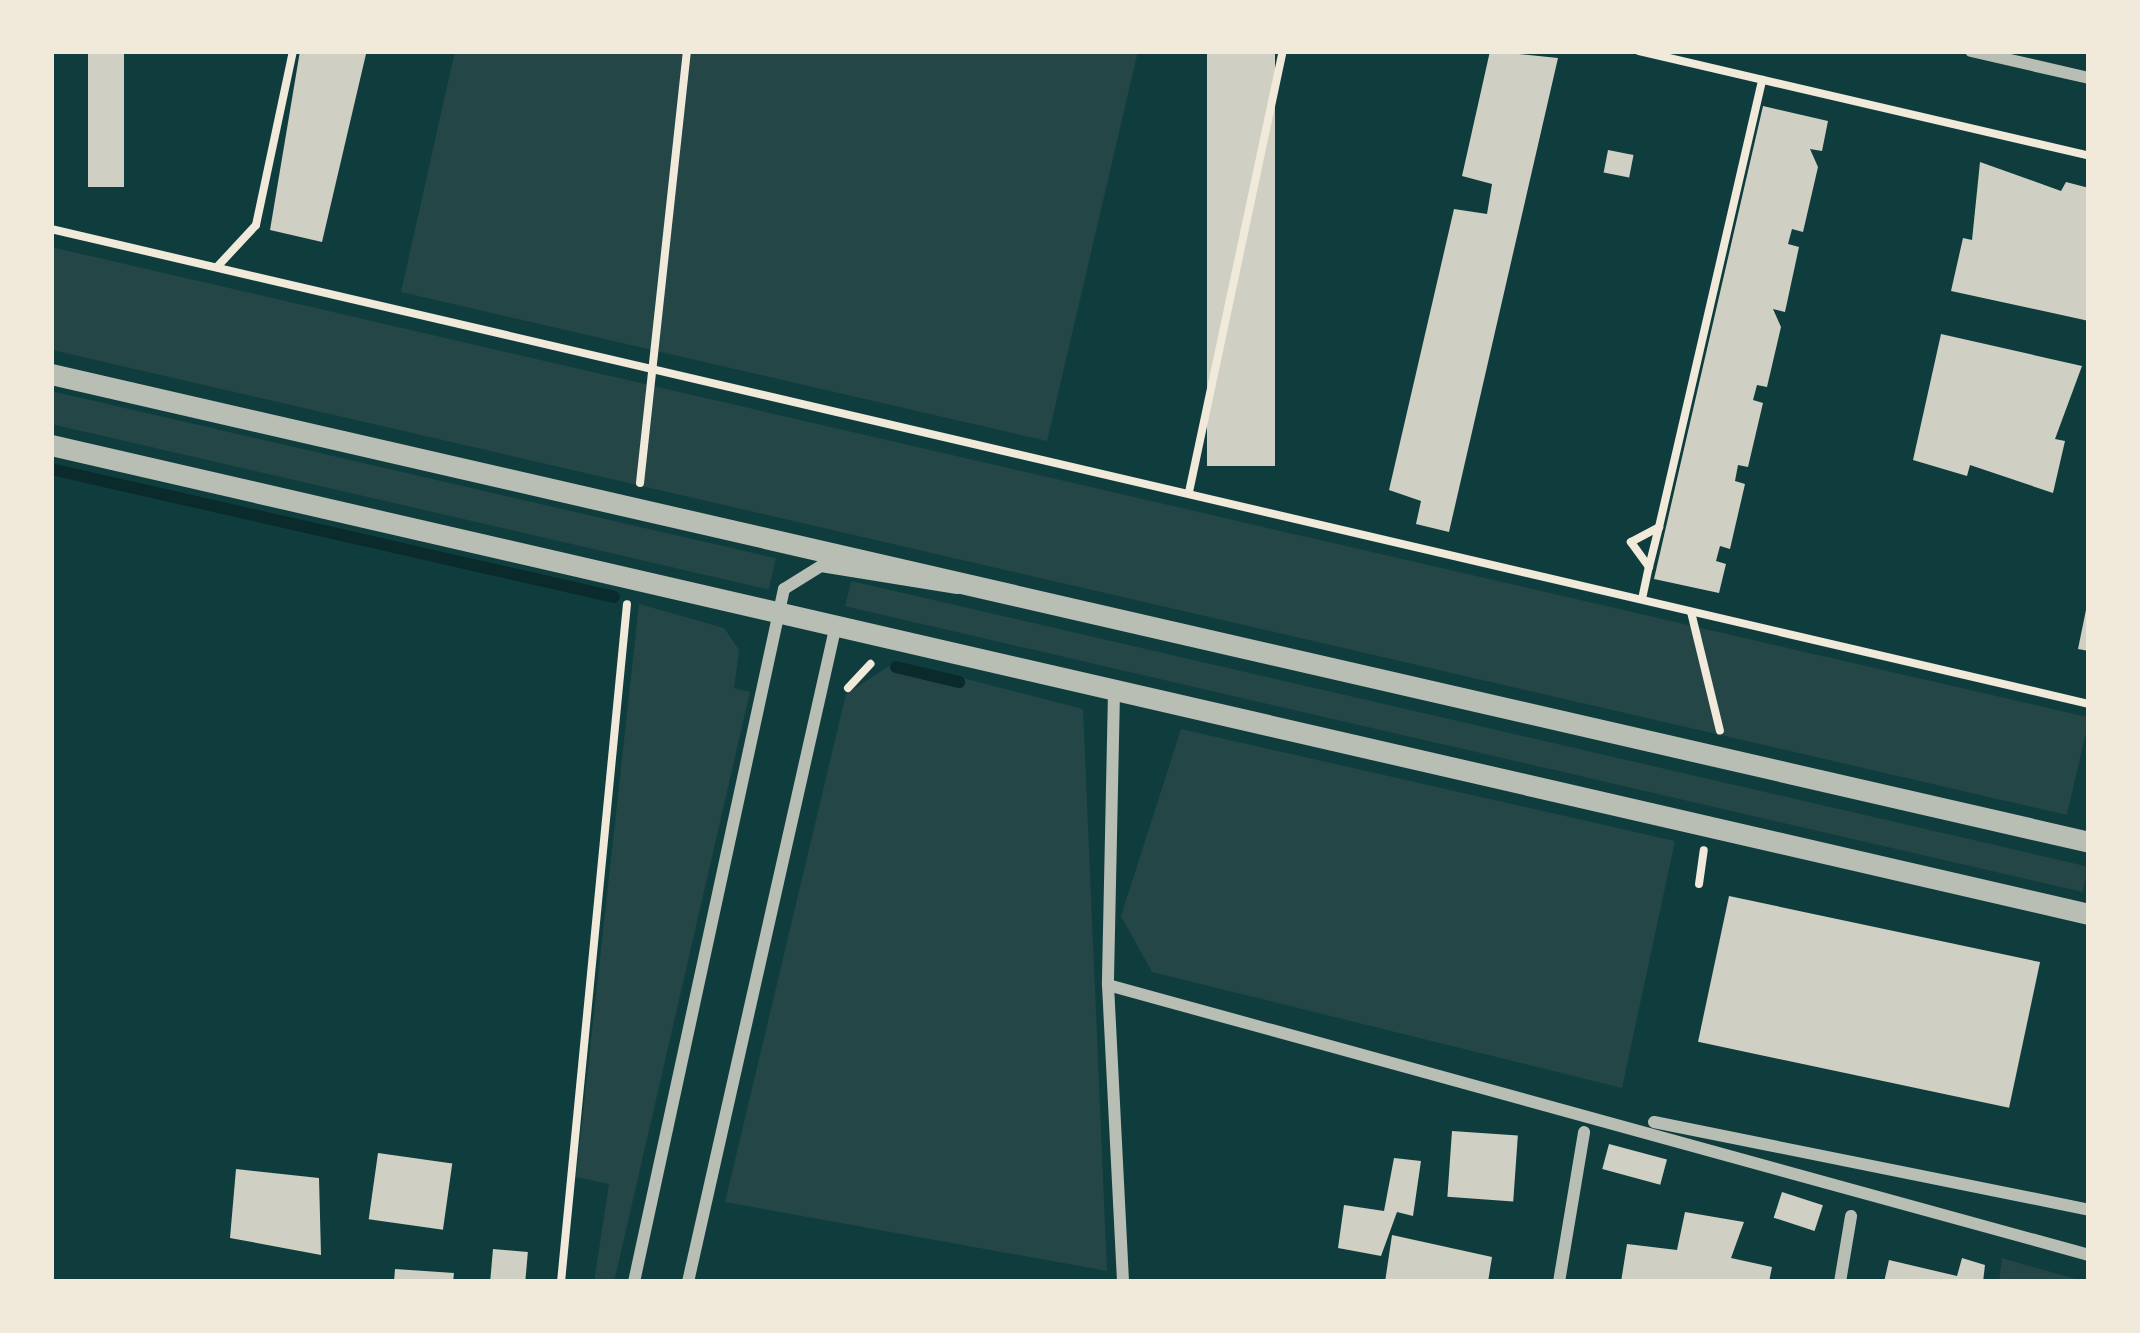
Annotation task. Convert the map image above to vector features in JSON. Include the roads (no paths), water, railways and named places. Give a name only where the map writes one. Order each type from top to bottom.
[{"type":"street","points":[[1971,51],[2089,78]]},
{"type":"street","points":[[51,374],[2089,842]]},
{"type":"street","points":[[51,445],[2089,914]]},
{"type":"street","points":[[634,1282],[788,581],[811,566],[976,587]]},
{"type":"street","points":[[688,1282],[836,625]]},
{"type":"street","points":[[1114,692],[1108,985],[1123,1282]]},
{"type":"street","points":[[1108,985],[1588,1109],[2089,1255]]},
{"type":"street","points":[[1588,1109],[2089,1210]]},
{"type":"street","points":[[1559,1282],[1584,1132]]},
{"type":"street","points":[[1840,1282],[1851,1216]]},
{"type":"waterway","points":[[51,469],[614,597]]},
{"type":"waterway","points":[[896,667],[959,682]]}]
